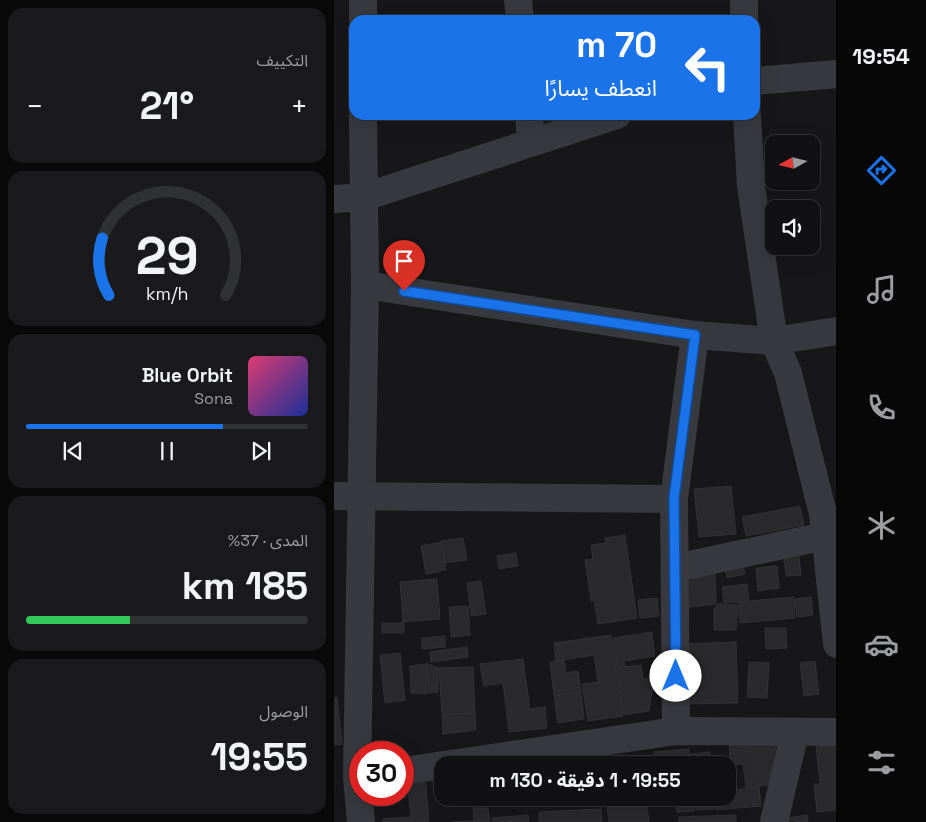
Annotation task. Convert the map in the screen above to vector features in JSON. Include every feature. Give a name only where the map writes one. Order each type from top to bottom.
[{"type":"street","points":[[363,0],[363,15]]},
{"type":"street","points":[[518,0],[520,15]]},
{"type":"street","points":[[744,0],[744,15]]},
{"type":"street","points":[[760,82],[836,74]]},
{"type":"street","points":[[352,741],[362,497],[365,285],[363,120]]},
{"type":"street","points":[[334,200],[364,197],[530,128],[584,120]]},
{"type":"street","points":[[747,120],[751,186],[774,341],[788,373],[828,521],[836,644]]},
{"type":"street","points":[[365,285],[695,335],[774,341],[836,330]]},
{"type":"street","points":[[676,730],[674,498],[695,335]]},
{"type":"street","points":[[334,496],[674,498]]},
{"type":"street","points":[[676,568],[828,521]]},
{"type":"street","points":[[414,769],[676,730],[836,732]]},
{"type":"street","points":[[774,822],[795,732]]},
{"type":"street","points":[[357,806],[361,822]]},
{"type":"building","points":[[731,486],[736,534],[699,537],[694,489]]},
{"type":"building","points":[[800,506],[804,525],[746,536],[742,517]]},
{"type":"building","points":[[625,535],[637,618],[598,624],[594,600],[591,601],[585,560],[593,559],[591,545],[606,543],[605,538]]},
{"type":"building","points":[[463,538],[467,560],[445,563],[441,541]]},
{"type":"building","points":[[441,542],[446,570],[426,574],[421,546]]},
{"type":"building","points":[[798,546],[801,575],[786,576],[783,548]]},
{"type":"building","points":[[516,553],[518,566],[499,569],[497,556]]},
{"type":"building","points":[[741,558],[745,574],[727,578],[723,562]]},
{"type":"building","points":[[777,566],[779,588],[758,591],[756,568]]},
{"type":"building","points":[[715,574],[716,604],[683,608],[681,577]]},
{"type":"building","points":[[437,579],[440,619],[403,622],[400,582]]},
{"type":"building","points":[[481,581],[486,614],[471,616],[467,583]]},
{"type":"building","points":[[747,584],[749,601],[724,603],[722,587]]},
{"type":"building","points":[[794,597],[795,618],[740,623],[738,602]]},
{"type":"building","points":[[811,597],[813,615],[797,617],[795,599]]},
{"type":"building","points":[[657,598],[659,616],[640,618],[638,600]]},
{"type":"building","points":[[718,604],[738,605],[736,630],[714,630],[714,609]]},
{"type":"building","points":[[468,606],[470,635],[451,637],[449,607]]},
{"type":"building","points":[[382,623],[404,623],[404,633],[382,633]]},
{"type":"building","points":[[765,628],[786,628],[787,648],[766,649]]},
{"type":"building","points":[[652,632],[655,656],[624,661],[625,667],[641,665],[643,679],[654,678],[649,711],[624,715],[613,638]]},
{"type":"building","points":[[611,635],[623,716],[588,721],[582,684],[598,682],[594,655],[556,661],[554,643]]},
{"type":"building","points":[[445,636],[445,647],[422,649],[422,638]]},
{"type":"building","points":[[736,642],[738,703],[680,704],[677,644]]},
{"type":"building","points":[[467,647],[468,657],[431,662],[430,652]]},
{"type":"building","points":[[400,653],[405,700],[385,703],[380,655]]},
{"type":"building","points":[[523,659],[530,709],[545,707],[547,728],[509,732],[503,683],[484,686],[480,664]]},
{"type":"building","points":[[564,660],[566,673],[578,671],[581,692],[554,696],[550,662]]},
{"type":"building","points":[[815,661],[819,694],[804,696],[800,663]]},
{"type":"building","points":[[749,662],[769,663],[767,698],[747,697]]},
{"type":"building","points":[[426,663],[438,668],[438,692],[429,693]]},
{"type":"building","points":[[426,664],[427,694],[411,693],[410,666]]},
{"type":"building","points":[[473,667],[475,713],[442,715],[439,668]]},
{"type":"building","points":[[581,692],[584,719],[558,723],[554,696]]},
{"type":"building","points":[[337,697],[342,744],[334,745],[334,698]]},
{"type":"building","points":[[475,713],[476,730],[443,734],[442,715]]},
{"type":"building","points":[[778,736],[768,785],[746,788],[743,764],[736,764],[736,756],[730,756],[729,739]]},
{"type":"building","points":[[837,743],[837,810],[817,812],[814,784],[820,784],[816,745]]},
{"type":"building","points":[[689,749],[690,756],[654,756],[654,752]]},
{"type":"building","points":[[710,752],[710,756],[691,756],[691,754]]},
{"type":"building","points":[[604,753],[604,756],[588,756]]},
{"type":"building","points":[[425,775],[429,822],[383,822],[383,819],[411,817],[410,806],[414,806],[414,776]]},
{"type":"building","points":[[759,787],[761,806],[716,810],[716,806],[736,806],[736,789]]},
{"type":"building","points":[[607,806],[647,806],[649,822],[609,822]]},
{"type":"building","points":[[677,806],[694,806],[694,811],[677,812]]},
{"type":"building","points":[[696,806],[714,806],[714,809],[696,810]]},
{"type":"building","points":[[473,808],[488,808],[490,822],[452,822],[474,821]]},
{"type":"building","points":[[601,809],[602,822],[539,822],[539,812]]},
{"type":"building","points":[[528,815],[529,822],[492,822],[492,818]]},
{"type":"building","points":[[736,815],[736,822],[679,822],[679,817]]},
{"type":"building","points":[[807,815],[808,822],[781,822],[781,819]]},
{"type":"route","points":[[404,291],[695,335],[674,498],[676,676]]}]
